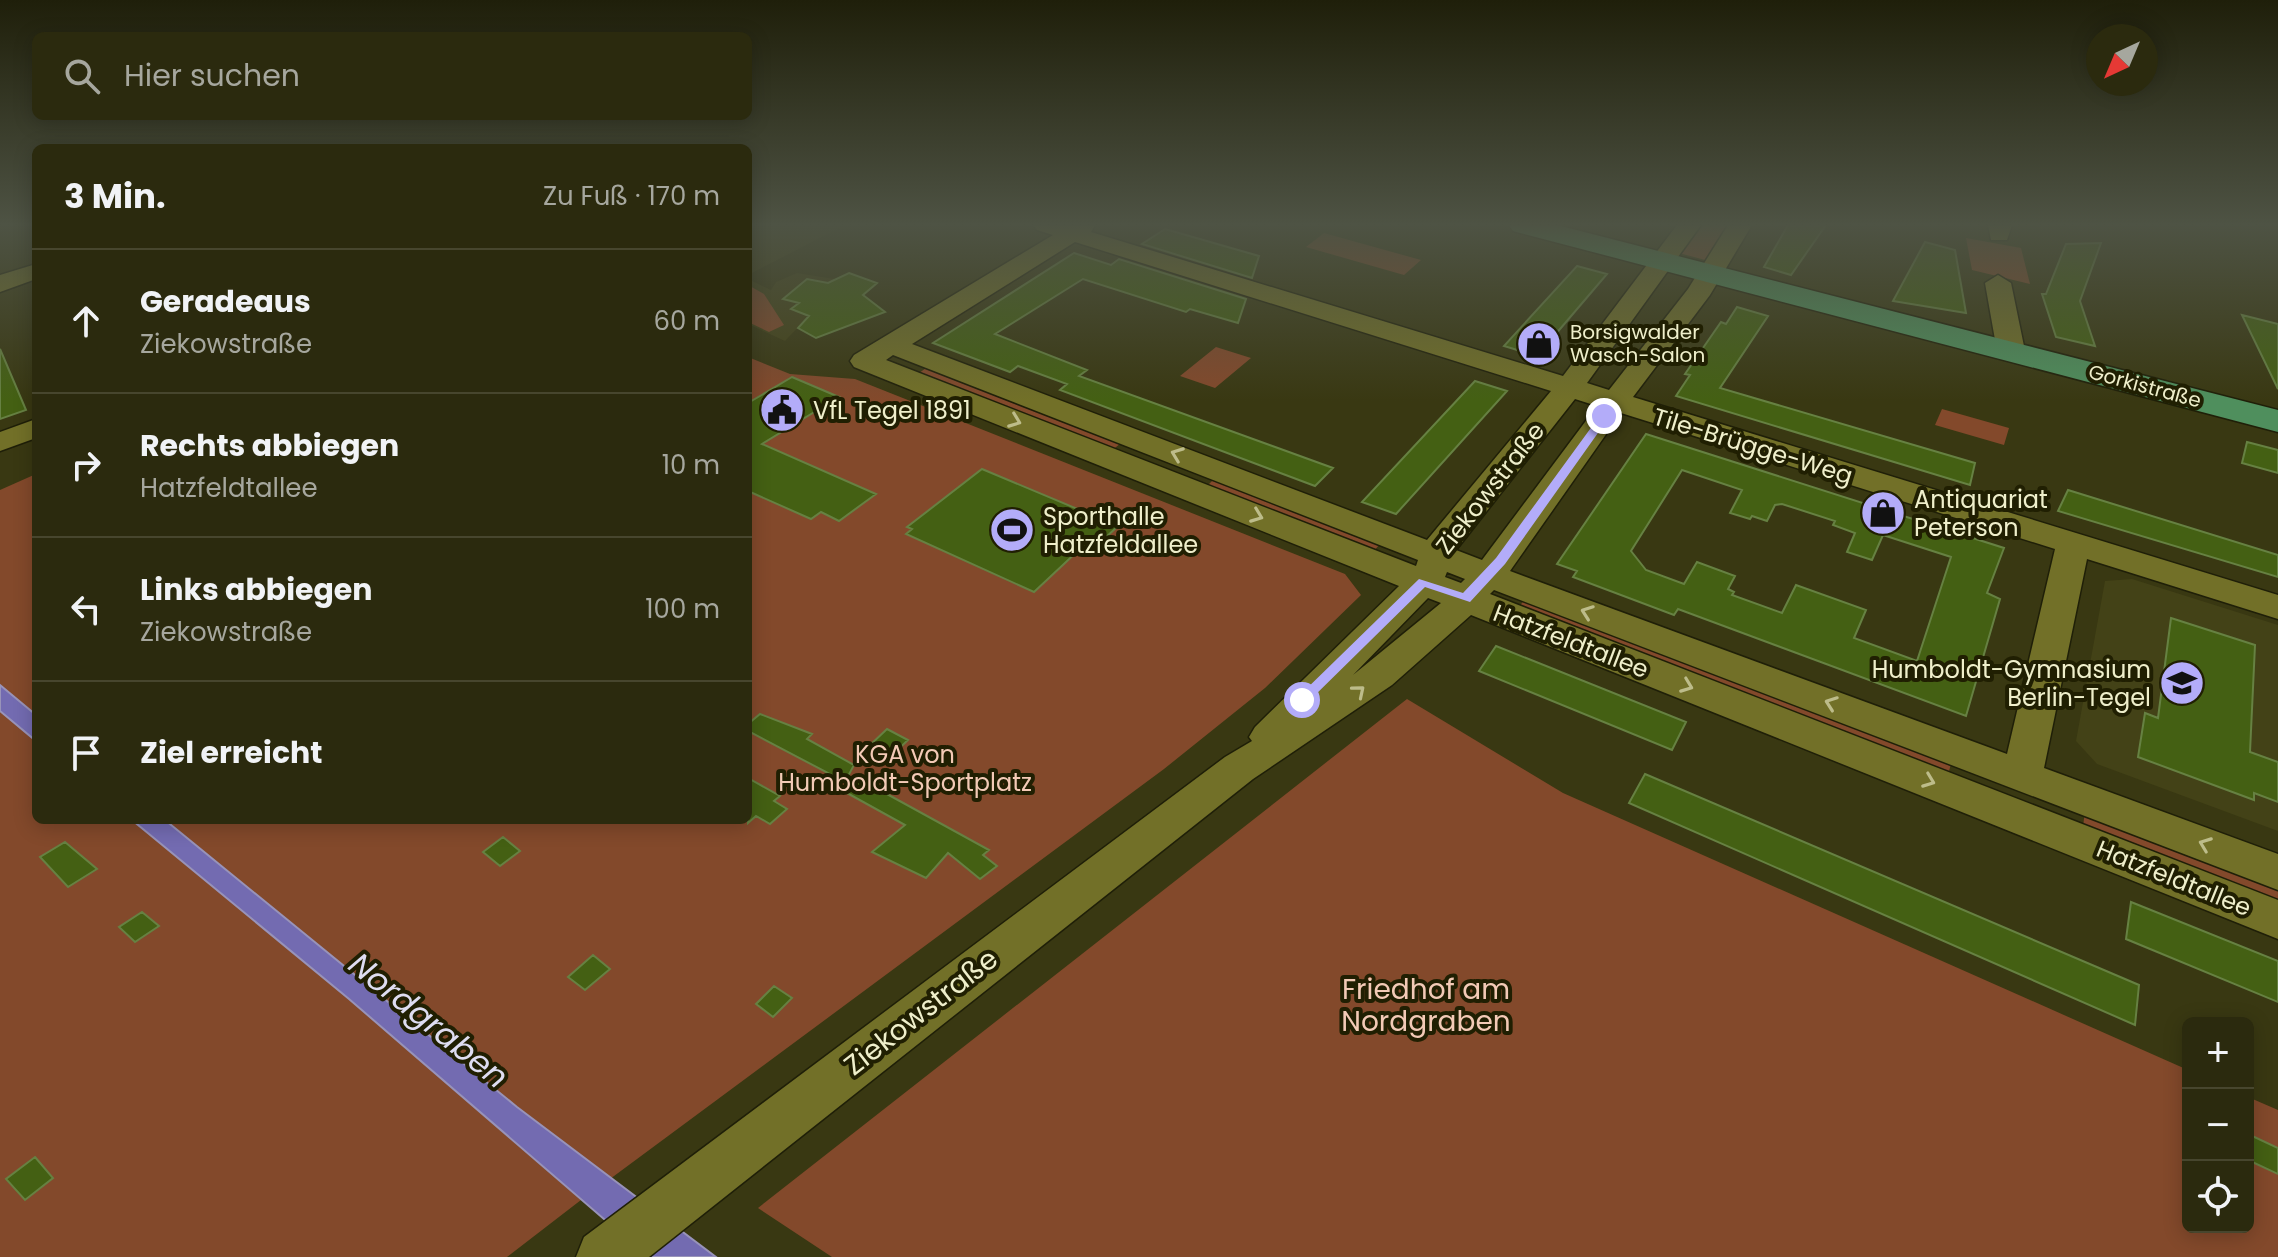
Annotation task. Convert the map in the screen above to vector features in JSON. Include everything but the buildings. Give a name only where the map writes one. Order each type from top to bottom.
[{"type":"main road","name":"Gorkistraße","points":[[1743,284],[2278,421]]},
{"type":"street","name":"Hatzfeldtallee","points":[[990,284],[878,353],[1430,568],[2278,920]]},
{"type":"street","name":"Tile-Brügge-Weg","points":[[1248,284],[1615,402],[2278,607]]},
{"type":"street","name":"Ziekowstraße","points":[[1239,768],[1430,568],[1646,284]]},
{"type":"street","name":"Ziekowstraße","points":[[604,1257],[1239,768],[1338,708],[1476,587],[1706,284]]},
{"type":"street","points":[[1998,284],[2011,351]]},
{"type":"street","points":[[0,442],[32,430]]},
{"type":"street","points":[[2022,775],[2073,545]]},
{"type":"street","name":"Hatzfeldtallee","points":[[1476,587],[2022,775],[2278,872]]},
{"type":"shaded area","points":[[752,284],[771,290],[775,284],[833,284],[808,295],[792,309],[809,316],[785,341],[752,326]]},
{"type":"shaded area","name":"Humboldt-Gymnasium Berlin-Tegel","points":[[2132,579],[2278,625],[2278,831],[2097,764],[2076,741],[2105,581]]},
{"type":"shaded area","points":[[0,685],[32,712],[32,738],[0,711]]},
{"type":"shaded area","points":[[137,824],[170,824],[517,1107],[716,1257],[648,1257],[349,999]]},
{"type":"green space","points":[[752,287],[764,294],[784,325],[769,332],[752,324]]},
{"type":"green space","points":[[1216,347],[1251,358],[1215,388],[1180,376]]},
{"type":"green space","name":"KGA von Humboldt-Sportplatz","points":[[752,359],[790,374],[855,379],[1345,574],[1361,595],[1265,688],[1164,769],[610,1179],[170,824],[752,824]]},
{"type":"green space","points":[[926,368],[1121,443],[1110,452],[915,376]]},
{"type":"green space","points":[[1942,409],[2009,428],[2004,445],[1935,425]]},
{"type":"green space","points":[[32,476],[32,712],[0,685],[0,490]]},
{"type":"green space","points":[[1214,479],[1381,543],[1371,554],[1204,489]]},
{"type":"green space","points":[[1527,596],[1952,760],[1948,775],[1519,607]]},
{"type":"green space","name":"Friedhof am Nordgraben","points":[[1407,699],[1563,793],[2182,1067],[2182,1233],[2254,1233],[2254,1100],[2278,1110],[2278,1257],[832,1257],[758,1208]]},
{"type":"green space","points":[[0,711],[32,738],[32,824],[137,824],[349,999],[581,1200],[507,1257],[0,1257]]},
{"type":"green space","points":[[2085,810],[2278,883],[2278,904],[2083,827]]},
{"type":"place","name":"Borsigwalder Wasch-Salon","points":[[1539,344]]},
{"type":"place","name":"VfL Tegel 1891","points":[[782,410]]},
{"type":"place","name":"Antiquariat Peterson","points":[[1883,513]]},
{"type":"place","name":"Sporthalle Hatzfeldallee","points":[[1012,530]]},
{"type":"place","name":"Humboldt-Gymnasium Berlin-Tegel","points":[[2182,683]]},
{"type":"route","points":[[1302,700],[1424,582],[1465,599],[1500,561],[1604,416]]},
{"type":"water label","name":"Nordgraben","points":[[429,1020]]}]
